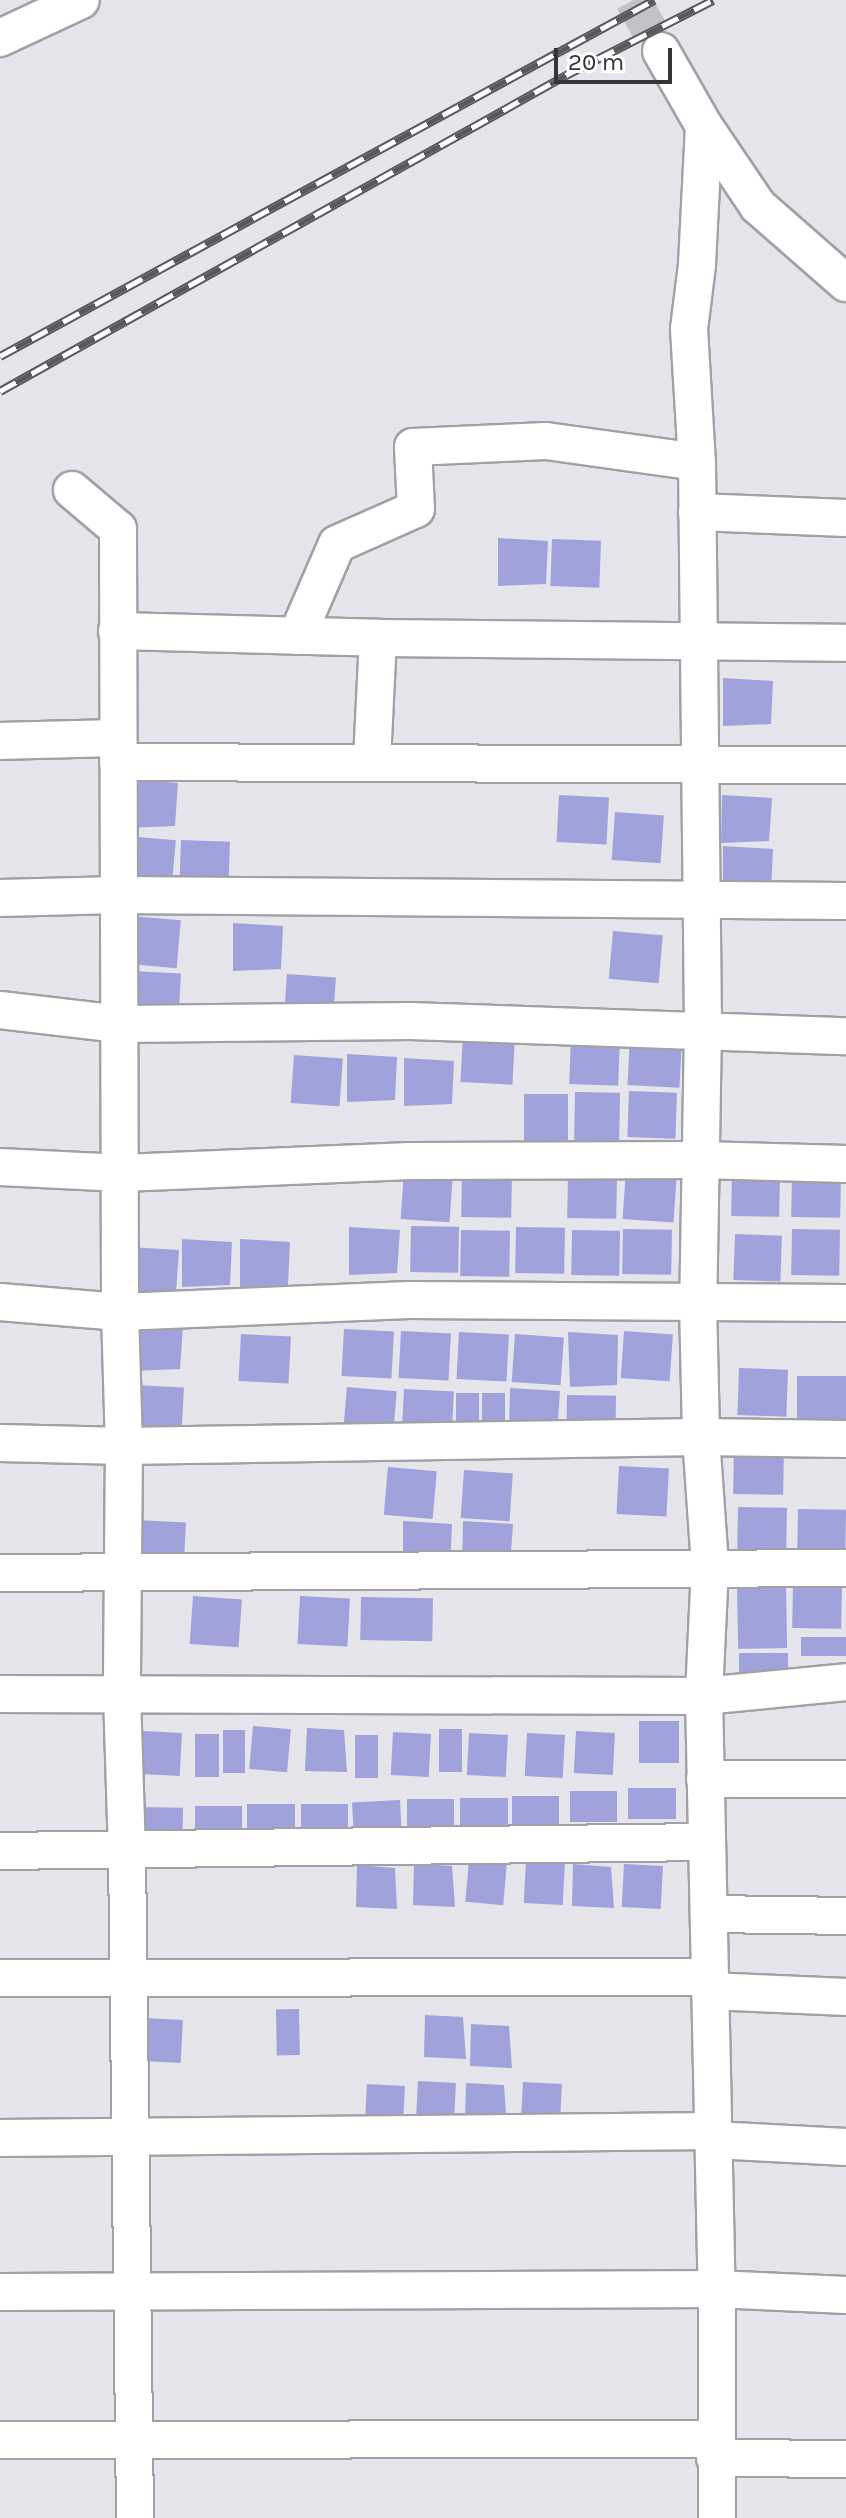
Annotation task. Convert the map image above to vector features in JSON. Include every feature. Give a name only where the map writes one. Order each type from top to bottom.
[{"type":"street","points":[[0,38],[81,0]]},
{"type":"street","points":[[661,51],[704,126],[758,206],[846,283]]},
{"type":"street","points":[[704,126],[697,265],[689,329],[697,462],[703,1029],[698,1302],[701,1437],[710,1567],[704,1696],[714,2136],[717,2518]]},
{"type":"street","points":[[297,636],[337,544],[416,509],[413,447],[546,441],[697,462]]},
{"type":"street","points":[[72,490],[118,529],[120,1312],[124,1446],[122,1694],[127,1852],[126,1978],[135,2518]]},
{"type":"street","points":[[697,512],[846,518]]},
{"type":"street","points":[[117,631],[378,638],[846,643]]},
{"type":"street","points":[[372,762],[378,638]]},
{"type":"street","points":[[0,741],[372,762],[846,765]]},
{"type":"street","points":[[0,898],[119,895],[701,897],[846,901]]},
{"type":"street","points":[[0,1010],[119,1024],[410,1021],[846,1036]]},
{"type":"street","points":[[0,1167],[122,1173],[410,1161],[700,1160],[846,1164]]},
{"type":"street","points":[[0,1302],[120,1312],[409,1300],[846,1303]]},
{"type":"street","points":[[0,1443],[124,1446],[701,1437],[846,1439]]},
{"type":"street","points":[[0,1573],[846,1568]]},
{"type":"street","points":[[0,1694],[704,1696],[846,1682]]},
{"type":"street","points":[[705,1779],[846,1779]]},
{"type":"street","points":[[0,1851],[127,1852],[706,1842]]},
{"type":"street","points":[[709,1914],[846,1916]]},
{"type":"street","points":[[0,1978],[710,1984],[846,1997]]},
{"type":"street","points":[[0,2138],[714,2136],[846,2147]]},
{"type":"street","points":[[0,2292],[716,2289],[846,2295]]},
{"type":"street","points":[[0,2440],[716,2449],[846,2459]]},
{"type":"building","points":[[498,538],[548,541],[546,584],[498,586]]},
{"type":"building","points":[[552,539],[601,541],[599,588],[550,586]]},
{"type":"building","points":[[723,678],[773,681],[771,724],[723,726]]},
{"type":"building","points":[[128,779],[178,783],[175,826],[127,828]]},
{"type":"building","points":[[559,795],[609,798],[606,845],[557,842]]},
{"type":"building","points":[[722,795],[772,798],[769,841],[721,843]]},
{"type":"building","points":[[615,812],[664,815],[661,863],[612,860]]},
{"type":"building","points":[[127,836],[176,840],[172,888],[123,884]]},
{"type":"building","points":[[181,840],[230,842],[228,889],[179,887]]},
{"type":"building","points":[[723,846],[773,849],[771,892],[723,894]]},
{"type":"building","points":[[131,916],[181,920],[177,968],[127,964]]},
{"type":"building","points":[[233,923],[283,926],[281,969],[233,971]]},
{"type":"building","points":[[613,931],[663,935],[659,983],[609,979]]},
{"type":"building","points":[[131,971],[181,974],[178,1021],[129,1018]]},
{"type":"building","points":[[287,974],[336,977],[333,1024],[284,1021]]},
{"type":"building","points":[[463,1034],[515,1037],[512,1085],[460,1082]]},
{"type":"building","points":[[571,1034],[620,1036],[618,1086],[569,1084]]},
{"type":"building","points":[[630,1037],[682,1040],[679,1088],[627,1085]]},
{"type":"building","points":[[347,1054],[397,1057],[395,1100],[347,1102]]},
{"type":"building","points":[[294,1055],[343,1058],[340,1106],[291,1103]]},
{"type":"building","points":[[404,1058],[454,1061],[452,1104],[404,1106]]},
{"type":"building","points":[[629,1091],[677,1093],[675,1139],[627,1137]]},
{"type":"building","points":[[575,1092],[620,1093],[619,1141],[574,1140]]},
{"type":"building","points":[[524,1094],[568,1094],[568,1141],[524,1141]]},
{"type":"building","points":[[626,1170],[677,1174],[673,1222],[623,1219]]},
{"type":"building","points":[[732,1170],[780,1171],[779,1217],[731,1216]]},
{"type":"building","points":[[404,1171],[453,1174],[450,1222],[401,1219]]},
{"type":"building","points":[[462,1171],[512,1172],[511,1218],[461,1217]]},
{"type":"building","points":[[568,1172],[617,1173],[616,1219],[567,1218]]},
{"type":"building","points":[[792,1172],[841,1173],[840,1218],[791,1217]]},
{"type":"building","points":[[411,1226],[459,1227],[458,1273],[410,1272]]},
{"type":"building","points":[[349,1227],[400,1230],[397,1273],[349,1275]]},
{"type":"building","points":[[516,1227],[565,1228],[564,1274],[515,1273]]},
{"type":"building","points":[[623,1229],[672,1230],[671,1275],[622,1274]]},
{"type":"building","points":[[792,1229],[840,1230],[839,1276],[791,1275]]},
{"type":"building","points":[[461,1230],[510,1231],[509,1277],[460,1276]]},
{"type":"building","points":[[572,1230],[620,1231],[619,1276],[571,1275]]},
{"type":"building","points":[[735,1234],[782,1236],[780,1282],[733,1280]]},
{"type":"building","points":[[182,1239],[232,1242],[230,1285],[182,1287]]},
{"type":"building","points":[[240,1239],[290,1242],[288,1285],[240,1287]]},
{"type":"building","points":[[129,1247],[179,1250],[176,1293],[129,1295]]},
{"type":"building","points":[[133,1323],[183,1326],[180,1369],[133,1371]]},
{"type":"building","points":[[344,1329],[394,1332],[391,1379],[342,1376]]},
{"type":"building","points":[[401,1331],[451,1334],[448,1381],[399,1378]]},
{"type":"building","points":[[624,1331],[673,1334],[670,1381],[621,1378]]},
{"type":"building","points":[[459,1332],[509,1335],[506,1382],[457,1379]]},
{"type":"building","points":[[568,1332],[618,1335],[617,1385],[570,1387]]},
{"type":"building","points":[[241,1334],[291,1337],[288,1384],[239,1381]]},
{"type":"building","points":[[515,1334],[564,1337],[561,1385],[512,1382]]},
{"type":"building","points":[[739,1368],[788,1370],[786,1417],[737,1415]]},
{"type":"building","points":[[797,1376],[846,1376],[846,1421],[797,1421]]},
{"type":"building","points":[[134,1385],[184,1388],[181,1436],[131,1433]]},
{"type":"building","points":[[347,1387],[397,1391],[393,1439],[343,1435]]},
{"type":"building","points":[[510,1388],[560,1391],[557,1434],[509,1436]]},
{"type":"building","points":[[404,1389],[454,1392],[451,1439],[402,1436]]},
{"type":"building","points":[[456,1393],[479,1393],[479,1435],[456,1435]]},
{"type":"building","points":[[482,1393],[505,1393],[505,1436],[482,1436]]},
{"type":"building","points":[[567,1395],[616,1396],[615,1430],[566,1429]]},
{"type":"building","points":[[734,1445],[784,1446],[783,1495],[733,1494]]},
{"type":"building","points":[[619,1466],[669,1469],[666,1517],[616,1514]]},
{"type":"building","points":[[388,1467],[437,1471],[433,1519],[384,1515]]},
{"type":"building","points":[[464,1470],[513,1473],[510,1521],[461,1518]]},
{"type":"building","points":[[738,1507],[787,1508],[786,1553],[737,1552]]},
{"type":"building","points":[[798,1509],[846,1510],[845,1555],[797,1554]]},
{"type":"building","points":[[136,1520],[186,1523],[183,1571],[133,1568]]},
{"type":"building","points":[[403,1521],[452,1524],[450,1567],[403,1569]]},
{"type":"building","points":[[463,1521],[513,1524],[510,1567],[462,1569]]},
{"type":"building","points":[[793,1582],[842,1583],[841,1629],[792,1628]]},
{"type":"building","points":[[786,1584],[787,1648],[738,1649],[737,1585]]},
{"type":"building","points":[[193,1596],[242,1599],[239,1647],[190,1644]]},
{"type":"building","points":[[300,1596],[350,1599],[347,1647],[297,1644]]},
{"type":"building","points":[[361,1597],[433,1598],[432,1641],[360,1640]]},
{"type":"building","points":[[801,1637],[846,1637],[846,1656],[801,1656]]},
{"type":"building","points":[[739,1653],[788,1653],[788,1672],[739,1672]]},
{"type":"building","points":[[639,1721],[679,1721],[679,1763],[639,1763]]},
{"type":"building","points":[[253,1726],[291,1729],[287,1772],[249,1769]]},
{"type":"building","points":[[307,1728],[344,1730],[347,1772],[305,1771]]},
{"type":"building","points":[[439,1729],[462,1729],[462,1772],[439,1772]]},
{"type":"building","points":[[223,1730],[245,1730],[245,1773],[223,1773]]},
{"type":"building","points":[[143,1731],[182,1733],[180,1776],[141,1774]]},
{"type":"building","points":[[576,1731],[615,1733],[613,1775],[574,1773]]},
{"type":"building","points":[[393,1732],[431,1734],[429,1777],[391,1775]]},
{"type":"building","points":[[469,1733],[508,1735],[506,1777],[467,1775]]},
{"type":"building","points":[[527,1733],[565,1735],[563,1778],[525,1776]]},
{"type":"building","points":[[195,1734],[219,1734],[219,1777],[195,1777]]},
{"type":"building","points":[[355,1735],[378,1735],[378,1778],[355,1778]]},
{"type":"building","points":[[628,1788],[676,1788],[676,1819],[628,1819]]},
{"type":"building","points":[[570,1791],[617,1791],[617,1822],[570,1822]]},
{"type":"building","points":[[512,1796],[559,1796],[559,1827],[512,1827]]},
{"type":"building","points":[[460,1798],[508,1798],[508,1829],[460,1829]]},
{"type":"building","points":[[407,1799],[454,1799],[454,1830],[407,1830]]},
{"type":"building","points":[[400,1800],[402,1833],[354,1835],[352,1803]]},
{"type":"building","points":[[247,1804],[295,1804],[295,1835],[247,1835]]},
{"type":"building","points":[[301,1804],[348,1804],[348,1835],[301,1835]]},
{"type":"building","points":[[195,1806],[242,1806],[242,1837],[195,1837]]},
{"type":"building","points":[[136,1807],[183,1808],[182,1839],[135,1838]]},
{"type":"building","points":[[469,1860],[507,1863],[503,1905],[465,1902]]},
{"type":"building","points":[[526,1860],[565,1862],[563,1905],[524,1903]]},
{"type":"building","points":[[414,1863],[452,1866],[455,1907],[413,1905]]},
{"type":"building","points":[[573,1864],[611,1867],[614,1908],[572,1906]]},
{"type":"building","points":[[624,1864],[663,1866],[661,1909],[622,1907]]},
{"type":"building","points":[[357,1865],[395,1868],[397,1909],[356,1907]]},
{"type":"building","points":[[276,2009],[299,2009],[300,2055],[277,2055]]},
{"type":"building","points":[[425,2015],[463,2017],[466,2059],[424,2057]]},
{"type":"building","points":[[145,2018],[183,2020],[181,2063],[143,2061]]},
{"type":"building","points":[[471,2024],[509,2026],[512,2068],[470,2066]]},
{"type":"building","points":[[418,2081],[456,2083],[454,2126],[416,2124]]},
{"type":"building","points":[[523,2082],[562,2084],[560,2127],[521,2125]]},
{"type":"building","points":[[466,2083],[504,2085],[507,2127],[465,2125]]},
{"type":"building","points":[[367,2084],[405,2086],[403,2129],[365,2127]]},
{"type":"tunnel","points":[[633,0],[661,51]]},
{"type":"railway","points":[[0,356],[654,0]]},
{"type":"railway","points":[[0,391],[566,75],[713,0]]}]
